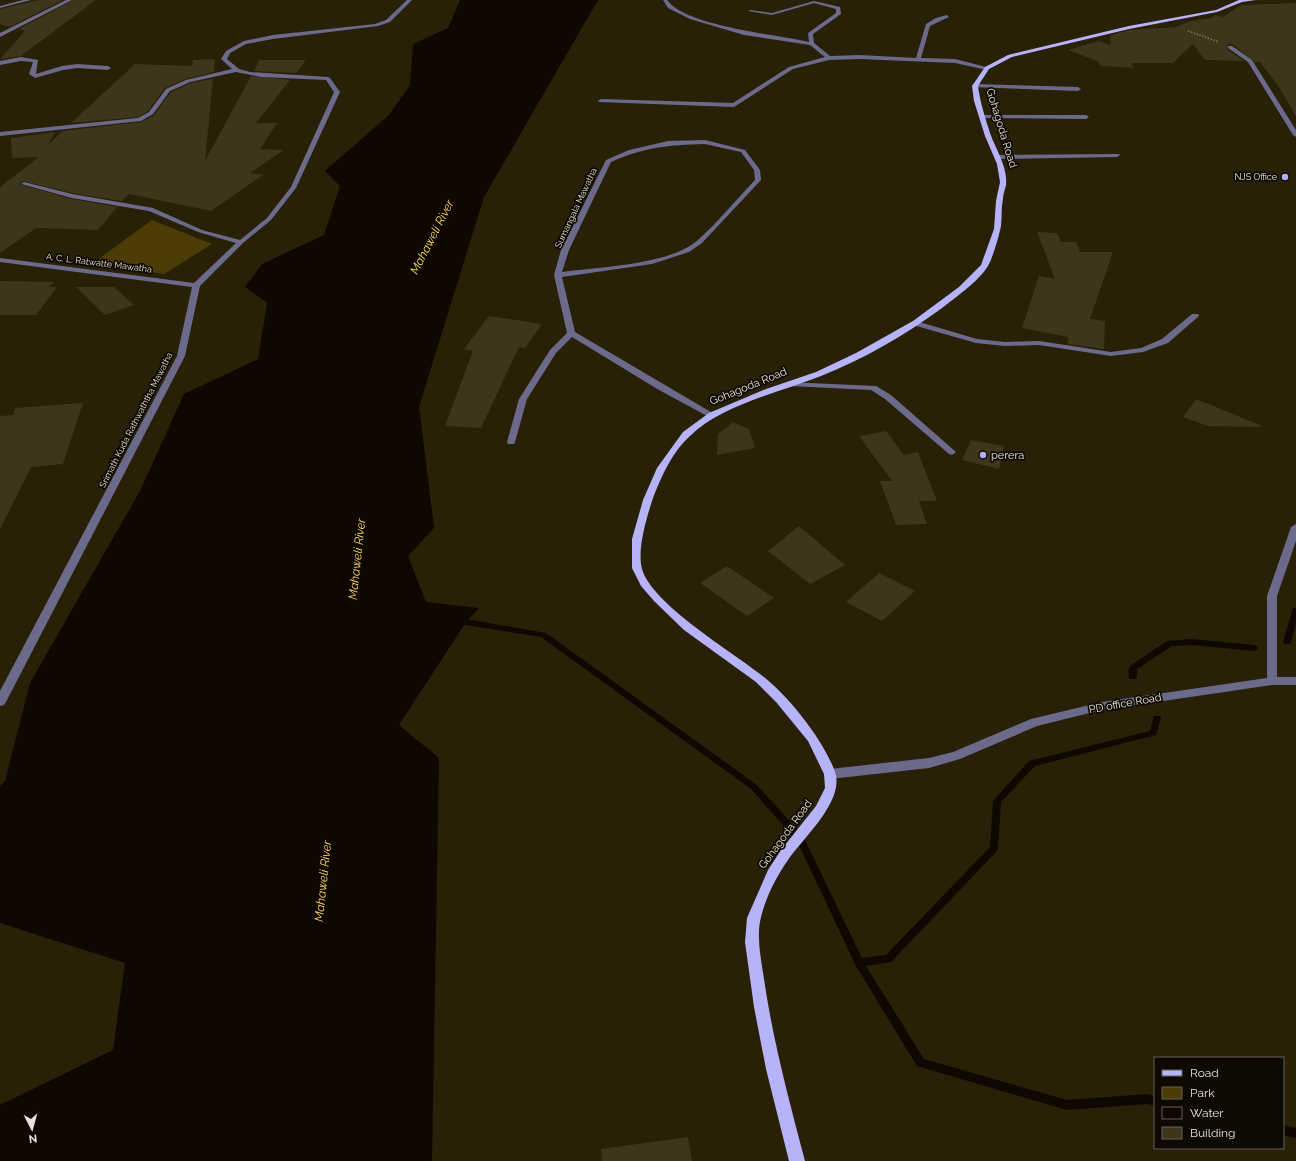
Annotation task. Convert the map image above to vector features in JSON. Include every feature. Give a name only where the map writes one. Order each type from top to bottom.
[{"type":"main road","name":"Gohagoda Road","points":[[797,1161],[773,1069],[760,999],[752,942],[754,918],[772,874],[785,854],[821,809],[831,788],[830,774],[812,738],[780,699],[760,679],[688,627],[658,599],[645,584],[637,568],[637,539],[648,500],[661,468],[686,434],[712,415],[769,391],[819,374],[859,355],[916,323],[962,289],[984,266],[997,229],[999,201],[1003,182],[1002,172],[982,117],[975,86],[987,68],[1003,58],[1026,51],[1078,41],[1129,28],[1198,16],[1217,11],[1241,1],[1254,0]]},
{"type":"street","points":[[0,7],[29,0]]},
{"type":"street","points":[[0,35],[68,0]]},
{"type":"street","points":[[237,70],[224,59],[228,52],[244,43],[273,37],[376,25],[388,21],[410,0]]},
{"type":"street","points":[[665,0],[670,7],[692,18],[744,33],[812,44],[829,58]]},
{"type":"street","points":[[750,11],[772,14],[814,2],[838,8],[839,13],[810,34],[812,44]]},
{"type":"street","points":[[918,59],[928,25],[938,18],[947,16]]},
{"type":"street","points":[[1230,47],[1250,61],[1296,135]]},
{"type":"street","points":[[601,101],[734,105],[791,68],[829,58],[859,57],[956,61],[987,68]]},
{"type":"street","points":[[0,63],[21,59],[36,62],[32,74],[35,76],[62,68],[77,66],[108,68]]},
{"type":"street","points":[[0,134],[139,120],[151,113],[168,90],[188,81],[237,70],[266,76],[315,77],[328,79],[337,92],[294,187],[269,219],[241,242],[196,285]]},
{"type":"street","points":[[975,86],[1078,89]]},
{"type":"street","points":[[982,117],[1086,117]]},
{"type":"street","name":"Sumangala Mawatha","points":[[558,275],[657,260],[691,249],[700,242],[758,180],[757,170],[743,151],[705,142],[668,143],[631,151],[608,161],[565,250],[558,275],[571,333]]},
{"type":"street","points":[[997,158],[1117,155]]},
{"type":"street","points":[[24,184],[72,196],[151,209],[200,231],[241,242]]},
{"type":"street","name":"A. C. L. Ratwatte Mawatha","points":[[0,260],[196,285]]},
{"type":"street","name":"Srimath Kuda Rathwaththa Mawatha","points":[[0,702],[181,356],[196,285]]},
{"type":"street","points":[[916,323],[976,341],[1006,344],[1040,343],[1111,354],[1143,350],[1165,341],[1195,316]]},
{"type":"street","points":[[511,442],[523,399],[553,352],[571,333],[662,388],[712,415]]},
{"type":"street","points":[[791,384],[873,388],[888,397],[952,452]]},
{"type":"street","points":[[1272,681],[1272,596],[1296,527]]},
{"type":"street","name":"PD office Road","points":[[830,774],[929,763],[956,756],[1035,722],[1102,706],[1272,681],[1296,681]]},
{"type":"path","points":[[1161,22],[1230,47]]},
{"type":"green space","points":[[152,220],[212,244],[164,274],[93,263]]},
{"type":"water","name":"Mahaweli River","points":[[460,0],[598,0],[484,197],[419,407],[434,528],[408,556],[426,602],[479,608],[466,622],[399,725],[439,758],[432,1161],[0,1161],[0,1105],[113,1050],[125,963],[0,923],[0,786],[5,781],[30,683],[140,491],[184,394],[258,359],[267,303],[245,287],[262,264],[324,235],[340,186],[325,171],[389,115],[410,85],[413,44],[448,28]]},
{"type":"building","points":[[39,0],[63,0],[9,27],[0,24],[0,9]]},
{"type":"building","points":[[73,0],[96,0],[21,56],[0,59],[25,31],[19,29]]},
{"type":"building","points":[[1296,3],[1296,116],[1279,87],[1260,62],[1255,62],[1232,44],[1227,45],[1227,49],[1244,61],[1205,60],[1193,44],[1173,63],[1131,63],[1134,68],[1101,66],[1097,61],[1068,50],[1099,41],[1110,45],[1111,35],[1129,30],[1176,27],[1190,21],[1211,18],[1215,15],[1223,17],[1241,5]]},
{"type":"building","points":[[215,59],[214,72],[186,79],[165,88],[148,111],[138,117],[71,123],[135,64],[192,66],[193,60]]},
{"type":"building","points":[[259,60],[306,60],[296,73],[254,71]]},
{"type":"building","points":[[251,76],[290,80],[256,123],[277,123],[260,149],[284,150],[250,173],[263,175],[211,211],[129,194],[122,201],[72,193],[23,181],[20,184],[21,185],[72,199],[117,207],[98,230],[36,228],[0,253],[0,187],[39,157],[12,158],[11,138],[55,132],[48,145],[63,131],[141,122],[154,115],[171,92],[190,83],[213,79],[205,161]]},
{"type":"building","points":[[1037,232],[1057,233],[1061,242],[1076,242],[1080,252],[1113,252],[1090,319],[1105,321],[1104,349],[1068,344],[1068,337],[1022,328],[1039,276],[1055,279]]},
{"type":"building","points":[[0,281],[54,282],[49,287],[57,287],[36,315],[0,315]]},
{"type":"building","points":[[76,287],[114,287],[134,305],[105,315]]},
{"type":"building","points":[[489,316],[542,324],[525,348],[519,347],[481,428],[445,426],[473,351],[464,349]]},
{"type":"building","points":[[1196,399],[1260,425],[1260,427],[1208,426],[1183,417]]},
{"type":"building","points":[[83,403],[63,464],[31,467],[0,529],[0,416],[13,415],[15,408]]},
{"type":"building","points":[[733,422],[749,429],[755,448],[717,455],[718,434]]},
{"type":"building","points":[[886,431],[904,455],[918,452],[937,501],[919,501],[927,524],[896,525],[880,481],[892,481],[859,436]]},
{"type":"building","name":"perera","points":[[971,440],[1004,446],[999,469],[962,460]]},
{"type":"building","points":[[799,526],[845,565],[810,584],[768,551]]},
{"type":"building","points":[[727,566],[774,598],[747,616],[700,583]]},
{"type":"building","points":[[879,573],[915,591],[882,621],[846,602]]},
{"type":"building","points":[[688,1137],[692,1161],[602,1161],[601,1149]]},
{"type":"waterway","points":[[1287,642],[1296,610]]},
{"type":"waterway","points":[[456,622],[466,622],[543,635],[754,787],[800,839],[859,963]]},
{"type":"waterway","points":[[1133,677],[1133,668],[1170,643],[1192,642],[1254,648]]},
{"type":"waterway","points":[[859,963],[888,959],[994,848],[997,801],[1032,763],[1153,733],[1157,718]]},
{"type":"waterway","points":[[859,963],[921,1063],[1067,1105],[1148,1099],[1154,1101]]},
{"type":"waterway","points":[[1284,1130],[1296,1133]]},
{"type":"place","name":"NJS Office","points":[[1285,177]]},
{"type":"place","name":"perera","points":[[983,455]]}]
